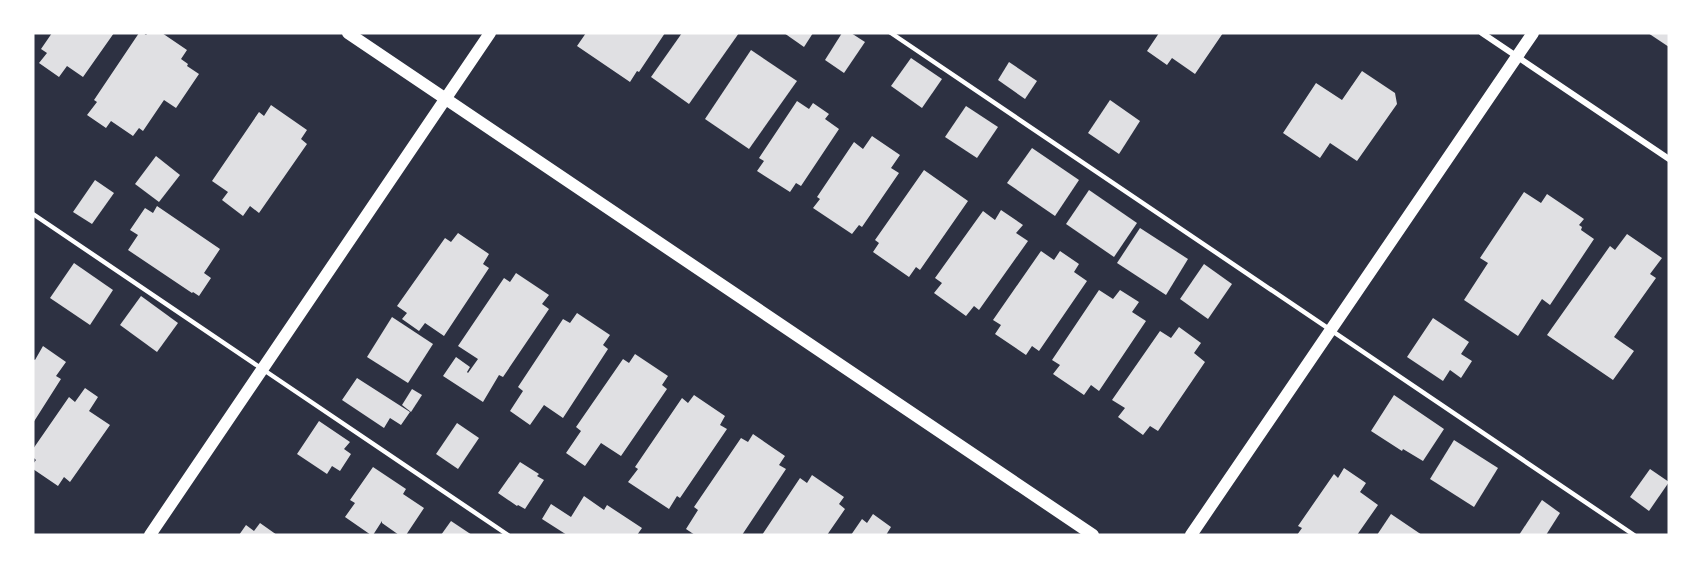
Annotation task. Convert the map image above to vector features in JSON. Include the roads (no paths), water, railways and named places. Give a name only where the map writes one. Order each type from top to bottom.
[{"type":"main road","points":[[348,33],[1093,535]]},
{"type":"main road","points":[[150,535],[490,33]]},
{"type":"main road","points":[[1191,535],[1533,33]]},
{"type":"street","points":[[1482,33],[1669,159]]},
{"type":"lane","points":[[891,33],[1634,535]]},
{"type":"lane","points":[[33,214],[508,535]]}]
